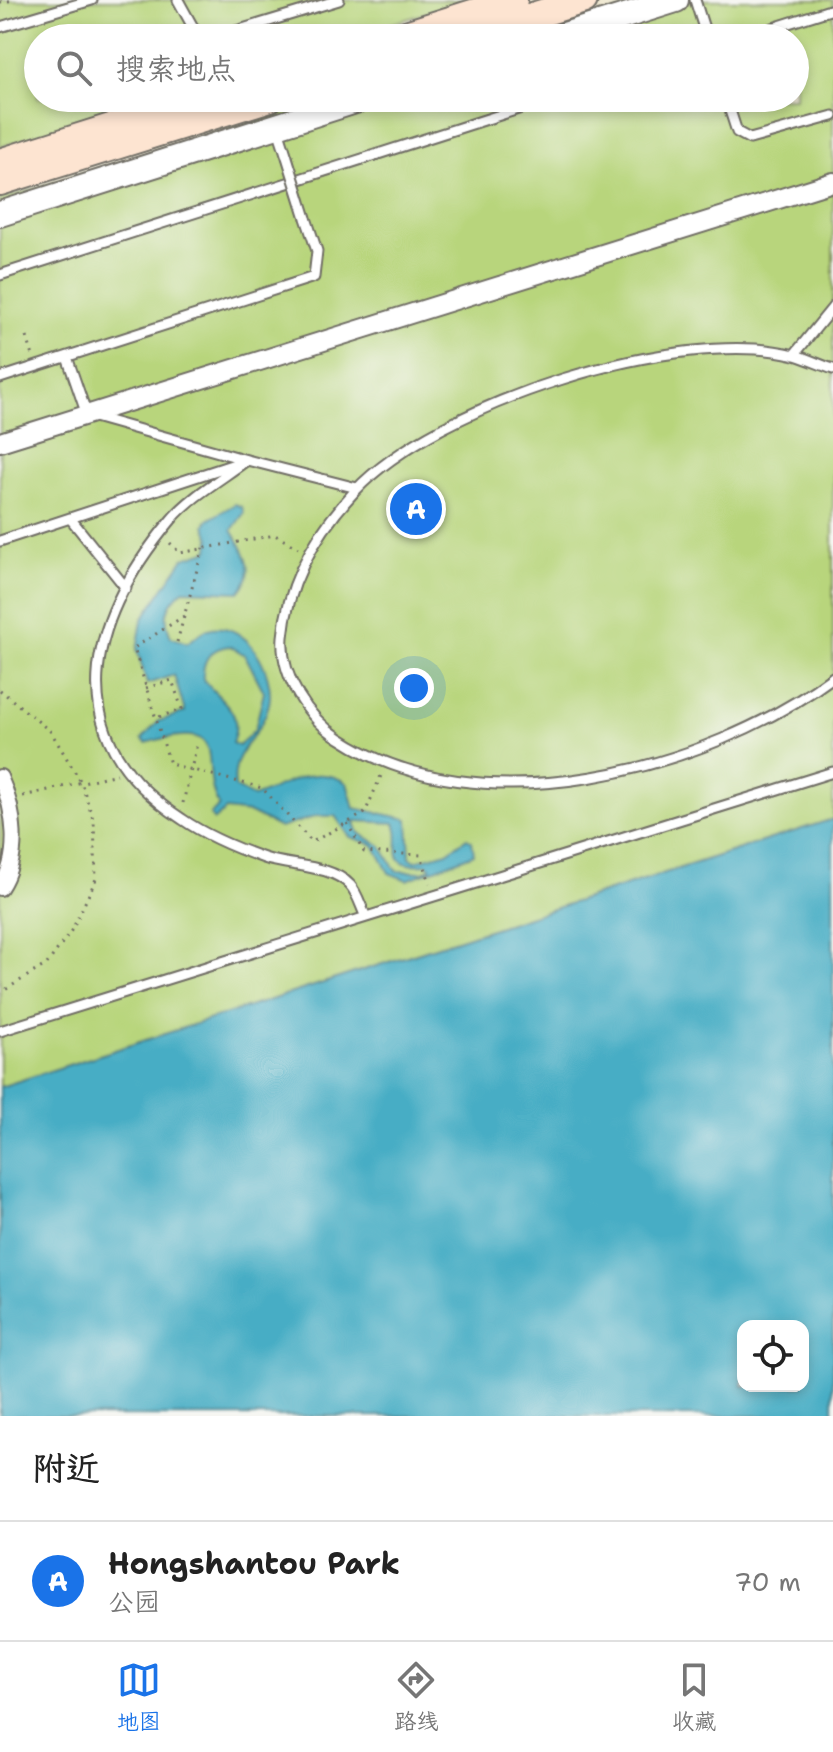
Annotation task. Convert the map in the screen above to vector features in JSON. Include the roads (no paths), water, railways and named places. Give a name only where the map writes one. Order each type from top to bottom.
[{"type":"main road","points":[[438,24],[514,0]]},
{"type":"main road","points":[[507,24],[584,0]]},
{"type":"main road","points":[[0,162],[159,112]]},
{"type":"main road","points":[[0,182],[225,112]]},
{"type":"street","points":[[600,24],[676,0]]},
{"type":"street","points":[[0,214],[321,112]]},
{"type":"street","points":[[0,442],[833,182]]},
{"type":"street","points":[[0,777],[10,799],[14,841],[0,888]]},
{"type":"lane","points":[[0,27],[92,0]]},
{"type":"lane","points":[[178,0],[191,24]]},
{"type":"lane","points":[[259,24],[339,0]]},
{"type":"lane","points":[[695,0],[703,24]]},
{"type":"lane","points":[[785,24],[833,9]]},
{"type":"lane","points":[[0,275],[509,112]]},
{"type":"lane","points":[[731,112],[737,132],[750,139],[833,116]]},
{"type":"lane","points":[[0,378],[314,277],[317,251],[277,126]]},
{"type":"lane","points":[[794,355],[833,307]]},
{"type":"lane","points":[[833,369],[794,355],[744,351],[681,353],[603,366],[558,378],[454,424],[406,452],[357,488],[317,538],[296,579],[282,640],[293,686],[320,725],[370,758],[432,779],[511,786],[631,769],[677,759],[811,693],[833,677]]},
{"type":"lane","points":[[67,357],[87,415],[357,488]]},
{"type":"lane","points":[[0,541],[247,460]]},
{"type":"lane","points":[[247,460],[172,518],[126,588],[98,654],[96,699],[109,744],[128,771],[179,817],[265,859],[337,875],[351,886],[366,917]]},
{"type":"lane","points":[[70,518],[126,588]]},
{"type":"lane","points":[[0,1031],[833,772]]},
{"type":"water","points":[[235,504],[242,507],[244,513],[232,530],[248,561],[245,584],[239,592],[183,590],[170,605],[167,623],[171,637],[187,643],[208,629],[222,628],[235,632],[246,640],[263,664],[270,691],[269,704],[260,726],[237,762],[235,787],[253,797],[311,775],[335,777],[347,783],[354,808],[408,819],[410,857],[415,861],[447,852],[467,838],[472,841],[474,854],[407,880],[389,873],[374,845],[350,837],[335,816],[317,816],[280,828],[250,813],[226,810],[214,820],[210,815],[219,806],[213,790],[208,749],[203,741],[192,736],[146,743],[142,739],[159,721],[185,712],[174,675],[147,684],[137,650],[142,620],[184,558],[209,550],[210,538],[205,525]],"holes":[[[230,646],[245,655],[264,692],[255,729],[239,746],[232,743],[235,731],[233,714],[203,679],[204,666],[212,652]],[[354,821],[395,823],[399,859],[413,865],[427,864],[431,868],[423,872],[396,871],[381,846],[359,833]]]},
{"type":"water","points":[[833,819],[833,1416],[0,1416],[0,1087]]},
{"type":"place","name":"Hongshantou Park","points":[[416,509]]}]
